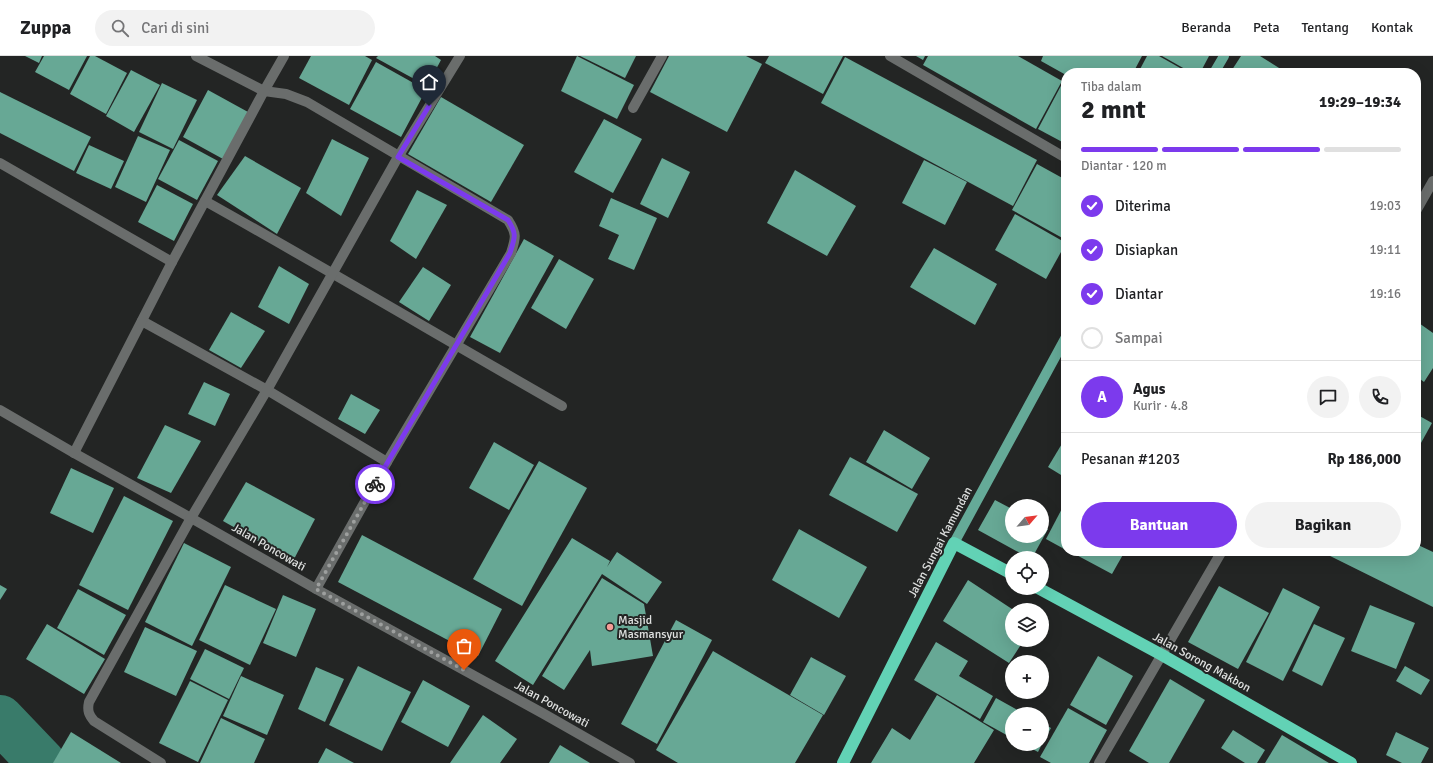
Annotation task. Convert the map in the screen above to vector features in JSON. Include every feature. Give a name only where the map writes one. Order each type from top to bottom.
[{"type":"highway","points":[[954,543],[1005,570]]},
{"type":"highway","name":"Jalan Sungai Kamundan","points":[[843,763],[954,543]]},
{"type":"highway","name":"Jalan Sorong Makbon","points":[[1049,594],[1162,655],[1351,763]]},
{"type":"main road","points":[[1217,68],[1224,56]]},
{"type":"main road","name":"Jalan Sungai Kamundan","points":[[954,543],[1061,346]]},
{"type":"street","points":[[196,56],[264,91],[286,94],[307,102],[398,157],[508,220],[514,229],[515,239],[510,253],[387,462],[316,589]]},
{"type":"street","points":[[74,453],[172,262],[284,56]]},
{"type":"street","points":[[161,763],[94,721],[87,709],[89,702],[191,518],[267,390],[398,157],[460,56]]},
{"type":"street","points":[[633,108],[662,56]]},
{"type":"street","points":[[890,56],[1061,155]]},
{"type":"street","points":[[0,163],[172,262]]},
{"type":"street","points":[[1421,202],[1433,181]]},
{"type":"street","points":[[206,201],[562,406]]},
{"type":"street","points":[[142,321],[267,390],[387,462]]},
{"type":"street","name":"Jalan Poncowati","points":[[0,410],[316,589],[630,763]]},
{"type":"street","points":[[1099,763],[1219,556]]},
{"type":"building","points":[[25,56],[42,56],[39,63]]},
{"type":"building","points":[[44,56],[87,56],[69,90],[35,72]]},
{"type":"building","points":[[90,56],[95,56],[127,73],[106,114],[70,94]]},
{"type":"building","points":[[311,56],[365,56],[372,60],[349,105],[299,78]]},
{"type":"building","points":[[378,56],[435,56],[441,60],[427,86],[376,58]]},
{"type":"building","points":[[577,56],[634,85],[617,119],[561,91]]},
{"type":"building","points":[[580,56],[636,56],[625,78]]},
{"type":"building","points":[[669,56],[746,56],[762,64],[727,132],[650,92]]},
{"type":"building","points":[[769,56],[843,56],[823,94],[765,63]]},
{"type":"building","points":[[916,56],[925,56],[923,60]]},
{"type":"building","points":[[928,56],[1018,56],[1061,80],[1061,83],[1036,129],[923,65]]},
{"type":"building","points":[[1043,56],[1142,56],[1136,68],[1061,68],[1061,72],[1041,61]]},
{"type":"building","points":[[1147,56],[1159,56],[1180,68],[1141,68]]},
{"type":"building","points":[[1162,56],[1209,56],[1203,68],[1183,68]]},
{"type":"building","points":[[1241,56],[1260,56],[1279,68],[1233,68]]},
{"type":"building","points":[[845,57],[1037,160],[1013,206],[821,103]]},
{"type":"building","points":[[376,62],[426,90],[401,137],[350,109]]},
{"type":"building","points":[[131,70],[160,85],[134,132],[106,116]]},
{"type":"building","points":[[162,83],[197,100],[173,149],[139,132]]},
{"type":"building","points":[[1061,86],[1061,141],[1038,129]]},
{"type":"building","points":[[208,90],[248,112],[223,159],[183,137]]},
{"type":"building","points":[[0,92],[91,137],[74,171],[0,133]]},
{"type":"building","points":[[441,97],[524,145],[491,202],[408,154]]},
{"type":"building","points":[[604,119],[642,139],[613,193],[574,172]]},
{"type":"building","points":[[138,136],[170,150],[146,202],[115,187]]},
{"type":"building","points":[[332,139],[369,158],[341,216],[306,193]]},
{"type":"building","points":[[179,140],[218,161],[197,200],[158,179]]},
{"type":"building","points":[[89,145],[124,161],[111,189],[76,173]]},
{"type":"building","points":[[245,156],[301,188],[277,234],[217,195]]},
{"type":"building","points":[[662,158],[690,172],[668,218],[640,204]]},
{"type":"building","points":[[924,160],[967,182],[945,225],[902,203]]},
{"type":"building","points":[[1037,164],[1061,177],[1061,237],[1012,210]]},
{"type":"building","points":[[795,170],[856,206],[827,256],[767,223]]},
{"type":"building","points":[[157,185],[193,204],[174,241],[138,222]]},
{"type":"building","points":[[417,190],[447,205],[416,259],[390,241]]},
{"type":"building","points":[[611,198],[657,218],[634,270],[608,259],[619,235],[599,226]]},
{"type":"building","points":[[1015,214],[1061,240],[1061,252],[1046,279],[995,250]]},
{"type":"building","points":[[524,239],[554,256],[500,353],[470,337]]},
{"type":"building","points":[[934,248],[997,284],[975,325],[910,287]]},
{"type":"building","points":[[559,259],[594,279],[566,329],[531,308]]},
{"type":"building","points":[[279,266],[309,284],[289,324],[258,307]]},
{"type":"building","points":[[423,267],[451,285],[429,321],[399,302]]},
{"type":"building","points":[[231,312],[265,331],[241,368],[209,350]]},
{"type":"building","points":[[1421,325],[1433,333],[1433,368],[1424,382],[1421,380]]},
{"type":"building","points":[[204,382],[230,394],[215,426],[188,414]]},
{"type":"building","points":[[351,394],[380,410],[365,434],[338,419]]},
{"type":"building","points":[[1421,417],[1432,423],[1421,443]]},
{"type":"building","points":[[165,425],[201,441],[171,493],[137,478]]},
{"type":"building","points":[[884,430],[930,458],[912,489],[866,462]]},
{"type":"building","points":[[494,442],[534,465],[509,510],[469,488]]},
{"type":"building","points":[[1061,445],[1061,475],[1048,467]]},
{"type":"building","points":[[850,457],[918,494],[897,532],[829,495]]},
{"type":"building","points":[[539,461],[587,488],[522,606],[473,579]]},
{"type":"building","points":[[71,468],[114,488],[93,533],[50,513]]},
{"type":"building","points":[[246,482],[315,519],[293,561],[223,521]]},
{"type":"building","points":[[124,496],[173,521],[128,610],[79,585]]},
{"type":"building","points":[[995,500],[1005,505],[1005,543],[1040,543],[1036,551],[1016,551],[978,530]]},
{"type":"building","points":[[1061,510],[1061,547],[1049,541],[1049,533]]},
{"type":"building","points":[[799,529],[867,567],[839,618],[772,580]]},
{"type":"building","points":[[362,535],[502,609],[478,656],[338,582]]},
{"type":"building","points":[[572,538],[610,561],[607,567],[617,552],[662,582],[647,604],[602,574],[533,685],[495,661]]},
{"type":"building","points":[[184,543],[231,567],[192,646],[145,622]]},
{"type":"building","points":[[1421,546],[1433,552],[1433,607],[1330,556],[1421,556]]},
{"type":"building","points":[[1078,556],[1122,556],[1112,574]]},
{"type":"building","name":"Masjid Masmansyur","points":[[602,578],[644,604],[653,656],[592,666],[590,650],[564,690],[542,676]]},
{"type":"building","points":[[968,580],[1005,604],[1005,647],[1019,647],[1014,655],[1005,655],[1005,660],[943,621]]},
{"type":"building","points":[[0,585],[7,589],[0,600]]},
{"type":"building","points":[[225,585],[276,609],[250,665],[199,640]]},
{"type":"building","points":[[1219,586],[1269,613],[1238,669],[1188,642]]},
{"type":"building","points":[[1283,588],[1320,607],[1283,681],[1246,662]]},
{"type":"building","points":[[78,589],[126,615],[104,655],[57,628]]},
{"type":"building","points":[[283,595],[316,609],[296,657],[263,643]]},
{"type":"building","points":[[1370,605],[1415,623],[1396,669],[1351,651]]},
{"type":"building","points":[[676,620],[712,640],[657,744],[621,724]]},
{"type":"building","points":[[47,624],[105,659],[84,694],[26,659]]},
{"type":"building","points":[[1314,624],[1345,638],[1322,686],[1292,671]]},
{"type":"building","points":[[145,627],[197,651],[176,696],[124,672]]},
{"type":"building","points":[[936,642],[968,661],[959,676],[993,696],[980,719],[914,680]]},
{"type":"building","points":[[205,649],[244,668],[229,699],[190,679]]},
{"type":"building","points":[[713,651],[823,715],[795,763],[678,763],[656,750]]},
{"type":"building","points":[[1098,656],[1133,676],[1106,725],[1070,705]]},
{"type":"building","points":[[811,657],[846,676],[824,715],[790,695]]},
{"type":"building","points":[[358,666],[411,692],[382,751],[329,725]]},
{"type":"building","points":[[1405,666],[1430,680],[1421,695],[1396,681]]},
{"type":"building","points":[[316,667],[344,679],[325,722],[298,709]]},
{"type":"building","points":[[241,676],[284,695],[267,735],[223,716]]},
{"type":"building","points":[[1170,679],[1205,700],[1169,763],[1149,763],[1129,751]]},
{"type":"building","points":[[423,680],[470,706],[448,747],[401,722]]},
{"type":"building","points":[[190,681],[228,700],[198,762],[159,743]]},
{"type":"building","points":[[937,695],[994,730],[974,763],[871,763],[892,728],[910,740]]},
{"type":"building","points":[[996,698],[1012,707],[1005,707],[1005,734],[983,722]]},
{"type":"building","points":[[1068,708],[1107,730],[1089,763],[1051,763],[1040,757],[1043,751],[1049,751],[1049,741]]},
{"type":"building","points":[[483,715],[517,739],[500,763],[450,763]]},
{"type":"building","points":[[221,718],[265,739],[254,763],[200,763]]},
{"type":"building","points":[[1233,730],[1265,750],[1257,763],[1245,763],[1221,748]]},
{"type":"building","points":[[71,732],[121,763],[53,763]]},
{"type":"building","points":[[1396,732],[1429,748],[1421,763],[1402,763],[1386,755]]},
{"type":"building","points":[[1282,735],[1329,763],[1265,763]]},
{"type":"building","points":[[560,745],[590,763],[549,763]]},
{"type":"building","points":[[326,748],[354,763],[318,763]]},
{"type":"waterway","points":[[0,719],[42,763]]},
{"type":"way so far","points":[[375,484],[316,589],[464,670]]},
{"type":"place","name":"Masjid Masmansyur","points":[[610,627]]},
{"type":"route","points":[[375,484],[510,253],[515,239],[514,229],[508,220],[398,157],[429,106]]}]
